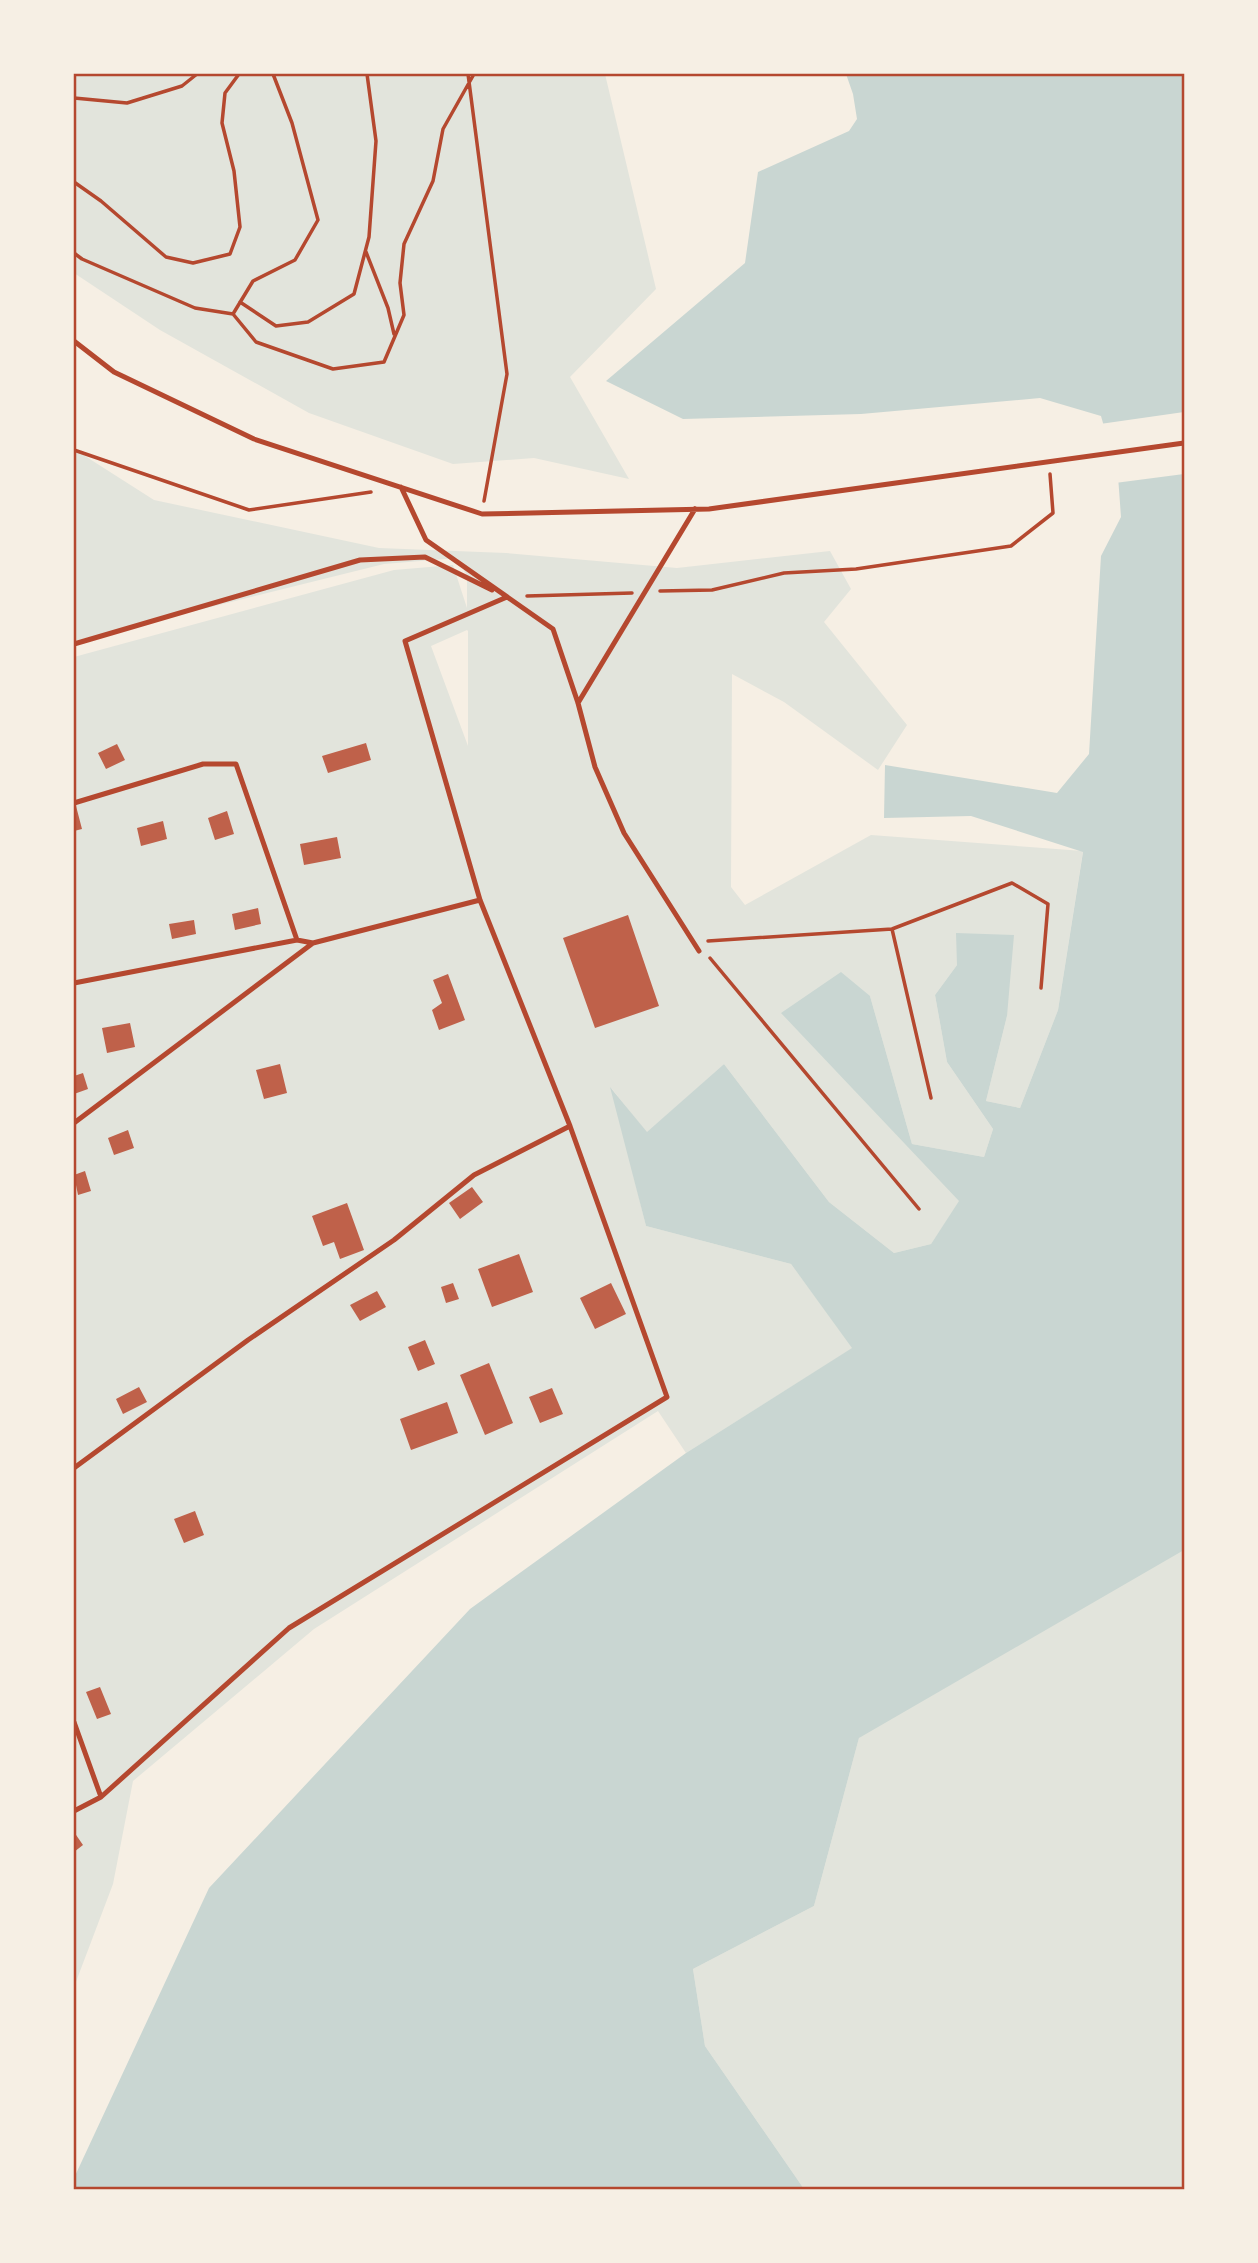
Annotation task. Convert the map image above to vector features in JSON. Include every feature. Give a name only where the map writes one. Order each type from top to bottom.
[{"type":"lane","points":[[74,341],[114,372],[254,439],[482,514],[709,509],[1185,443]]},
{"type":"lane","points":[[401,487],[426,540],[553,629],[578,703],[595,767],[624,833],[702,952]]},
{"type":"lane","points":[[578,703],[695,509]]},
{"type":"lane","points":[[74,644],[360,560],[425,557],[507,597]]},
{"type":"lane","points":[[74,1811],[101,1797],[289,1628],[667,1397],[570,1126],[480,900],[405,641],[507,597]]},
{"type":"lane","points":[[74,803],[203,764],[236,764],[297,940]]},
{"type":"lane","points":[[74,1123],[313,943],[480,900]]},
{"type":"lane","points":[[74,983],[297,940],[313,943]]},
{"type":"lane","points":[[74,1468],[248,1340],[394,1240],[474,1175],[570,1126]]},
{"type":"lane","points":[[74,1722],[101,1797]]},
{"type":"path","points":[[74,98],[127,103],[181,86],[197,74]]},
{"type":"path","points":[[74,182],[101,201],[166,257],[192,263],[230,254],[240,227],[234,171],[222,123],[225,93],[239,74]]},
{"type":"path","points":[[233,314],[253,281],[295,260],[318,220],[292,123],[273,74]]},
{"type":"path","points":[[240,302],[276,326],[308,323],[354,294],[369,237],[376,141],[367,74]]},
{"type":"path","points":[[468,74],[507,374],[482,514]]},
{"type":"path","points":[[74,253],[82,259],[195,308],[233,314],[256,342],[333,369],[383,362],[404,315],[400,283],[404,244],[433,181],[443,129],[474,74]]},
{"type":"path","points":[[365,252],[388,308],[394,336]]},
{"type":"path","points":[[74,450],[249,510],[373,491]]},
{"type":"path","points":[[651,592],[712,590],[784,573],[856,569],[1011,546],[1053,513],[1049,461]]},
{"type":"path","points":[[507,597],[639,592]]},
{"type":"path","points":[[697,942],[892,929],[1012,884],[1048,904],[1041,988]]},
{"type":"path","points":[[892,929],[931,1098]]},
{"type":"path","points":[[702,952],[919,1209]]},
{"type":"shaded area","points":[[74,74],[605,74],[656,289],[570,377],[629,479],[534,458],[453,464],[309,413],[160,330],[74,273]]},
{"type":"shaded area","points":[[846,74],[1184,74],[1184,1550],[859,1738],[814,1906],[693,1969],[705,2046],[804,2189],[74,2190],[74,2178],[209,1888],[470,1609],[686,1453],[852,1348],[791,1264],[646,1226],[610,1087],[647,1132],[724,1064],[829,1202],[894,1253],[931,1244],[959,1201],[781,1013],[841,972],[870,996],[912,1144],[984,1157],[993,1129],[947,1062],[935,995],[957,965],[956,933],[1014,935],[1007,1016],[986,1101],[1020,1108],[1058,1010],[1083,852],[971,816],[884,818],[885,765],[1057,793],[1089,754],[1101,556],[1121,517],[1118,476],[1101,416],[1040,398],[861,414],[683,419],[606,381],[745,263],[758,172],[849,131],[857,119]]},
{"type":"shaded area","points":[[74,449],[154,500],[379,548],[506,553],[677,568],[830,551],[851,589],[824,622],[907,725],[878,770],[784,702],[732,674],[731,887],[745,905],[871,835],[1083,851],[1058,1010],[1020,1108],[986,1101],[1007,1016],[957,965],[935,995],[947,1062],[993,1129],[984,1157],[912,1144],[870,996],[782,1013],[960,1201],[931,1244],[894,1253],[829,1202],[724,1064],[647,1133],[612,1089],[646,1226],[791,1264],[853,1348],[686,1453],[658,1411],[314,1629],[133,1781],[113,1884],[74,1987],[74,657],[394,570],[453,565],[467,608],[467,576],[457,558],[384,564],[74,641]],"holes":[[[468,631],[468,746],[431,646]]]},
{"type":"shaded area","points":[[1184,1418],[1184,2189],[804,2189],[705,2046],[693,1969],[814,1906],[859,1738]]},
{"type":"pier","points":[[1184,412],[1184,474],[1115,483],[1100,424]]},
{"type":"building","points":[[366,743],[371,760],[328,773],[322,756]]},
{"type":"building","points":[[117,744],[125,760],[106,769],[98,753]]},
{"type":"building","points":[[74,806],[82,829],[74,831]]},
{"type":"building","points":[[227,811],[234,834],[215,840],[208,818]]},
{"type":"building","points":[[163,821],[167,839],[141,846],[137,828]]},
{"type":"building","points":[[337,837],[341,858],[304,865],[300,844]]},
{"type":"building","points":[[258,908],[261,924],[235,930],[232,914]]},
{"type":"building","points":[[628,915],[659,1006],[595,1028],[563,938]]},
{"type":"building","points":[[194,920],[196,934],[172,939],[169,924]]},
{"type":"building","points":[[448,974],[465,1020],[439,1030],[432,1010],[442,1003],[433,980]]},
{"type":"building","points":[[130,1023],[135,1047],[107,1053],[102,1028]]},
{"type":"building","points":[[280,1064],[287,1093],[264,1099],[256,1070]]},
{"type":"building","points":[[83,1073],[88,1089],[74,1094],[74,1076]]},
{"type":"building","points":[[128,1130],[134,1148],[114,1155],[108,1138]]},
{"type":"building","points":[[85,1171],[91,1191],[78,1195],[74,1175]]},
{"type":"building","points":[[472,1187],[483,1202],[460,1219],[449,1203]]},
{"type":"building","points":[[347,1203],[364,1250],[340,1259],[334,1242],[323,1246],[312,1216]]},
{"type":"building","points":[[519,1254],[533,1292],[492,1307],[478,1269]]},
{"type":"building","points":[[453,1283],[459,1299],[446,1303],[441,1287]]},
{"type":"building","points":[[611,1283],[626,1314],[595,1329],[580,1298]]},
{"type":"building","points":[[377,1291],[386,1307],[360,1321],[350,1305]]},
{"type":"building","points":[[425,1340],[435,1364],[418,1371],[408,1347]]},
{"type":"building","points":[[489,1363],[513,1423],[485,1435],[460,1375]]},
{"type":"building","points":[[139,1387],[147,1402],[123,1414],[116,1399]]},
{"type":"building","points":[[552,1388],[563,1414],[540,1423],[529,1397]]},
{"type":"building","points":[[447,1402],[458,1433],[411,1450],[400,1419]]},
{"type":"building","points":[[195,1511],[204,1535],[184,1543],[174,1519]]},
{"type":"building","points":[[100,1687],[111,1714],[97,1719],[86,1692]]},
{"type":"building","points":[[74,1832],[83,1845],[74,1852]]}]
